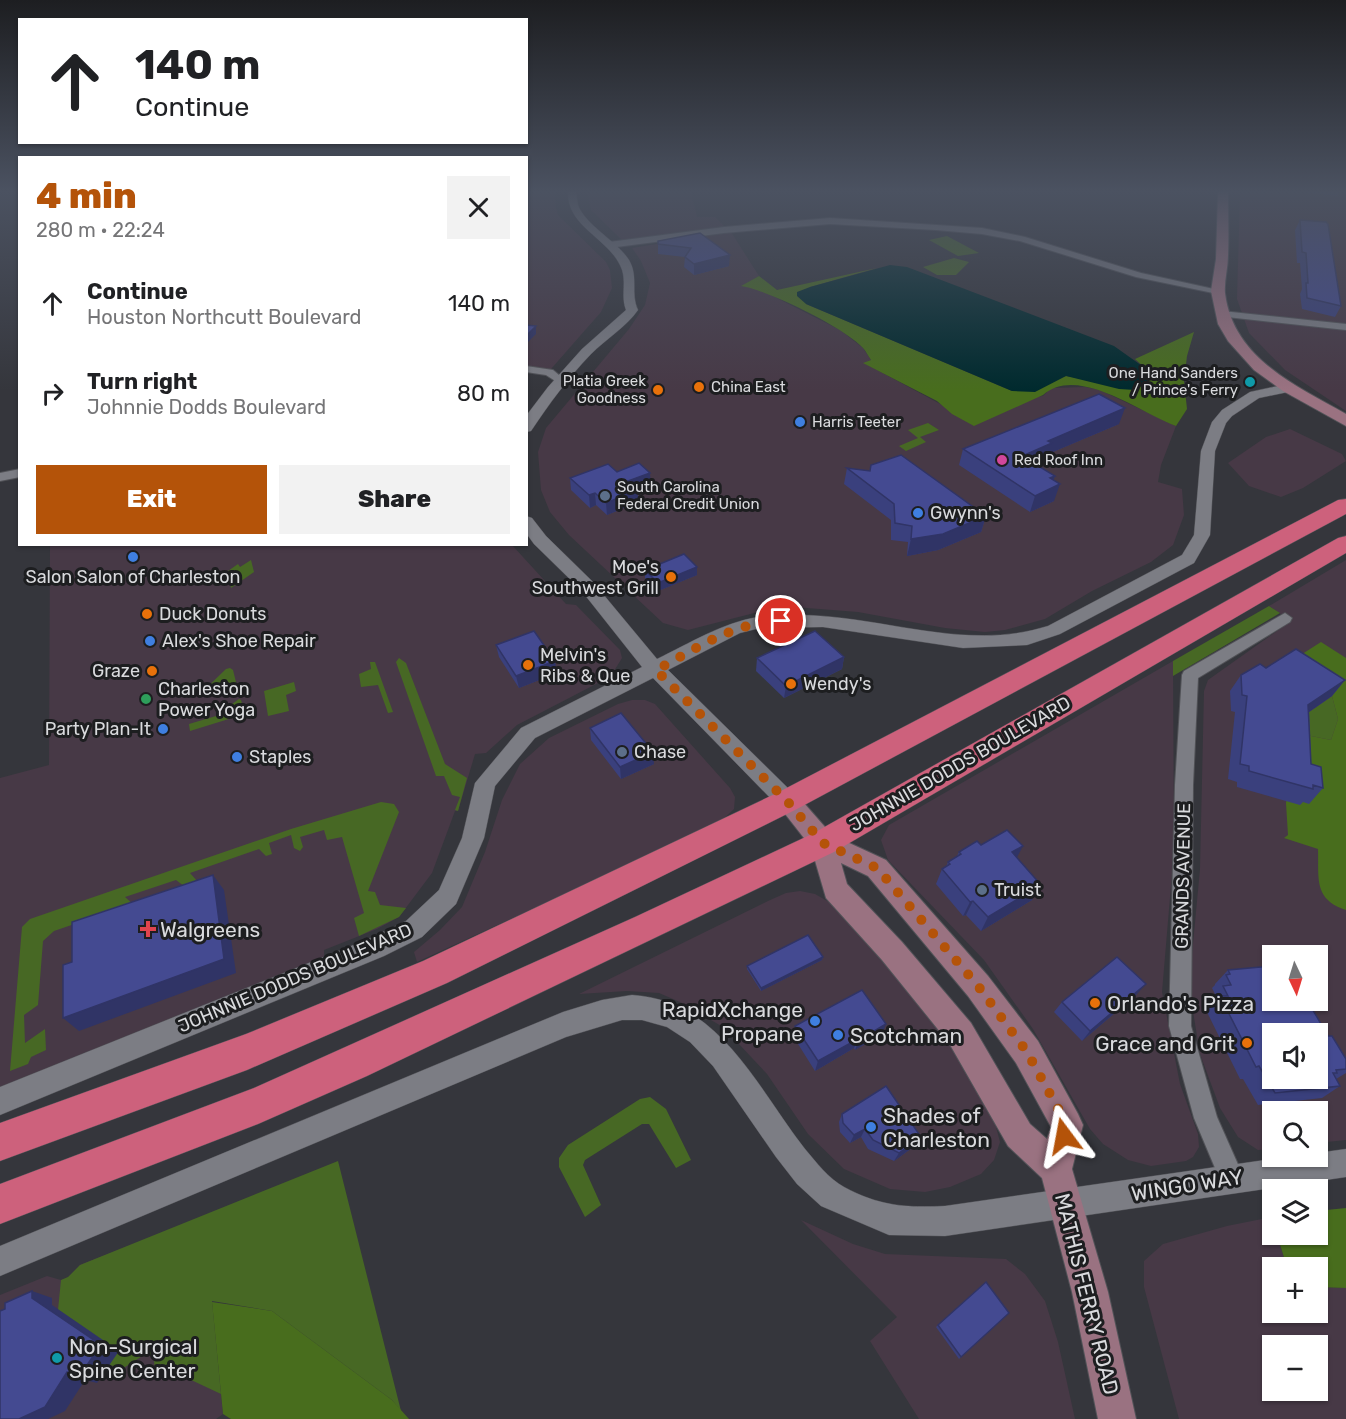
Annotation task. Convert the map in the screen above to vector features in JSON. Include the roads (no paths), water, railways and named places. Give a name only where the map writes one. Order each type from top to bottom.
[{"type":"highway","points":[[0,1142],[248,1052],[435,972],[787,801],[1346,505]]},
{"type":"highway","name":"JOHNNIE DODDS BOULEVARD","points":[[0,1204],[258,1105],[354,1063],[823,843],[1344,540]]},
{"type":"main road","points":[[1222,258],[1218,291],[1222,314],[1233,338],[1259,367],[1288,388],[1346,421]]},
{"type":"main road","name":"MATHIS FERRY ROAD","points":[[787,801],[823,843],[877,868],[978,986],[1027,1052],[1067,1125],[1056,1169],[1090,1292],[1117,1419]]},
{"type":"main road","name":"MATHIS FERRY ROAD","points":[[823,843],[835,890],[892,951],[960,1033],[1019,1135],[1056,1169]]},
{"type":"street","points":[[607,331],[605,320],[613,310],[627,300],[632,280],[622,258]]},
{"type":"street","points":[[1084,258],[1138,275],[1218,291]]},
{"type":"street","points":[[528,425],[537,409],[560,381],[607,331],[624,322],[632,310],[627,300]]},
{"type":"street","points":[[1222,314],[1346,327]]},
{"type":"street","points":[[528,369],[549,372],[560,381]]},
{"type":"street","points":[[528,378],[560,381]]},
{"type":"street","name":"JOHNNIE DODDS BOULEVARD","points":[[0,1101],[375,948],[414,929],[448,897],[473,838],[485,783],[528,733],[735,628],[760,622],[823,621],[963,642],[1027,639],[1054,630],[1188,559],[1202,535],[1208,451],[1219,422],[1227,413],[1255,395],[1288,388]]},
{"type":"street","points":[[0,477],[18,473]]},
{"type":"street","points":[[528,524],[540,540],[587,586],[633,645],[656,670],[787,801]]},
{"type":"street","name":"GRANDS AVENUE","points":[[1232,1178],[1206,1118],[1180,1026],[1184,785],[1190,675],[1285,618]]},
{"type":"street","points":[[0,1261],[563,1025],[612,1009],[643,1008],[677,1017],[704,1035],[725,1061],[789,1153],[832,1197],[882,1218],[917,1222],[945,1221],[1064,1204]]},
{"type":"street","name":"WINGO WAY","points":[[1064,1204],[1346,1163]]},
{"type":"water","points":[[890,265],[907,267],[1114,346],[1145,368],[1148,382],[1135,390],[1119,389],[1066,376],[1035,392],[1012,391],[806,304],[797,296],[797,292],[810,287]]},
{"type":"place","name":"One Hand Sanders / Prince's Ferry","points":[[1250,382]]},
{"type":"place","name":"China East","points":[[699,387]]},
{"type":"place","name":"Platia Greek Goodness","points":[[658,390]]},
{"type":"place","name":"Harris Teeter","points":[[800,422]]},
{"type":"place","name":"Red Roof Inn","points":[[1002,460]]},
{"type":"place","name":"South Carolina Federal Credit Union","points":[[605,496]]},
{"type":"place","name":"Gwynn's","points":[[918,513]]},
{"type":"place","name":"Salon Salon of Charleston","points":[[133,557]]},
{"type":"place","name":"Moe's Southwest Grill","points":[[671,577]]},
{"type":"place","name":"Duck Donuts","points":[[147,614]]},
{"type":"place","name":"Alex's Shoe Repair","points":[[150,641]]},
{"type":"place","name":"Melvin's Ribs & Que","points":[[528,665]]},
{"type":"place","name":"Graze","points":[[152,671]]},
{"type":"place","name":"Wendy's","points":[[791,684]]},
{"type":"place","name":"Charleston Power Yoga","points":[[146,699]]},
{"type":"place","name":"Party Plan-It","points":[[163,729]]},
{"type":"place","name":"Chase","points":[[622,752]]},
{"type":"place","name":"Staples","points":[[237,757]]},
{"type":"place","name":"Truist","points":[[982,890]]},
{"type":"place","name":"Walgreens","points":[[148,929]]},
{"type":"place","name":"Orlando's Pizza","points":[[1095,1003]]},
{"type":"place","name":"RapidXchange Propane","points":[[815,1021]]},
{"type":"place","name":"Scotchman","points":[[838,1035]]},
{"type":"place","name":"Grace and Grit","points":[[1247,1043]]},
{"type":"place","name":"Shades of Charleston","points":[[871,1127]]},
{"type":"place","name":"Non-Surgical Spine Center","points":[[57,1358]]}]
